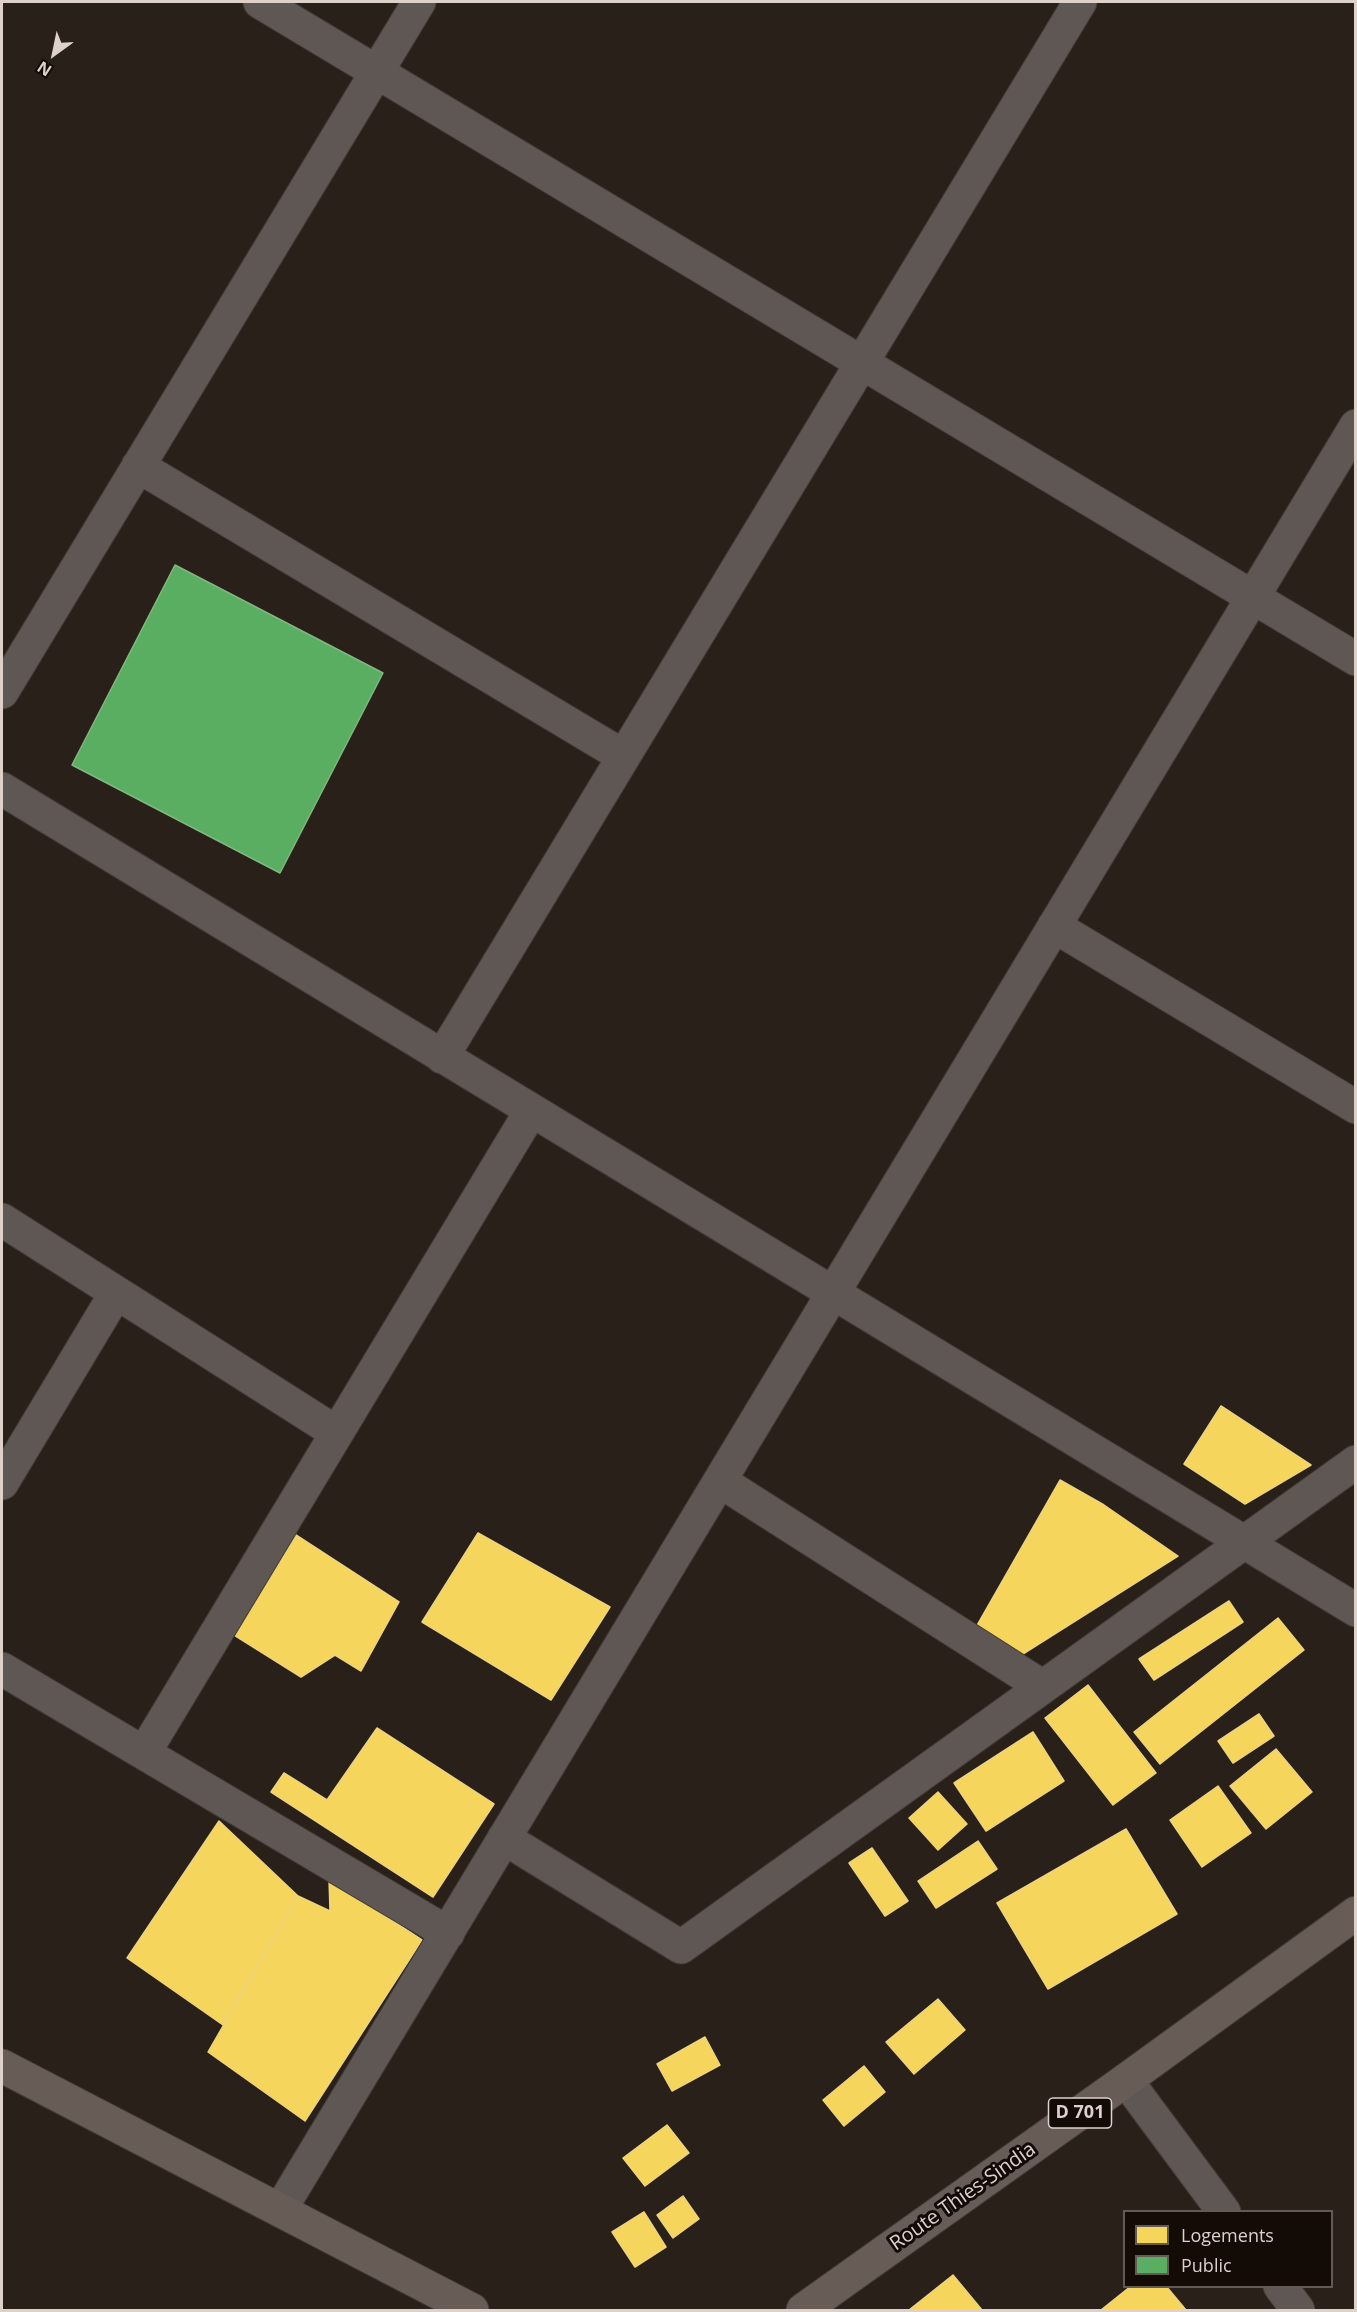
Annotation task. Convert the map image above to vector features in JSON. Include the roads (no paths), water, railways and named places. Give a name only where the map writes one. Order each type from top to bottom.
[{"type":"main road","name":"Route Thies-Sindia","points":[[803,2310],[1356,1913]]},
{"type":"main road","points":[[2,2066],[472,2310]]},
{"type":"street","points":[[260,2],[1356,659]]},
{"type":"street","points":[[2,692],[419,2]]},
{"type":"street","points":[[442,1057],[1080,2]]},
{"type":"street","points":[[280,2210],[1356,426]]},
{"type":"street","points":[[138,466],[623,756]]},
{"type":"street","points":[[2,789],[1356,1610]]},
{"type":"street","points":[[1054,926],[1356,1107]]},
{"type":"street","points":[[144,1753],[531,1111]]},
{"type":"street","points":[[2,1220],[337,1433]]},
{"type":"street","points":[[2,1483],[116,1293]]},
{"type":"street","points":[[504,1839],[681,1947],[1356,1462]]},
{"type":"street","points":[[720,1481],[1043,1687]]},
{"type":"street","points":[[2,1669],[448,1933]]},
{"type":"street","points":[[1126,2080],[1223,2210]]},
{"type":"street","points":[[1282,2288],[1298,2310]]}]
